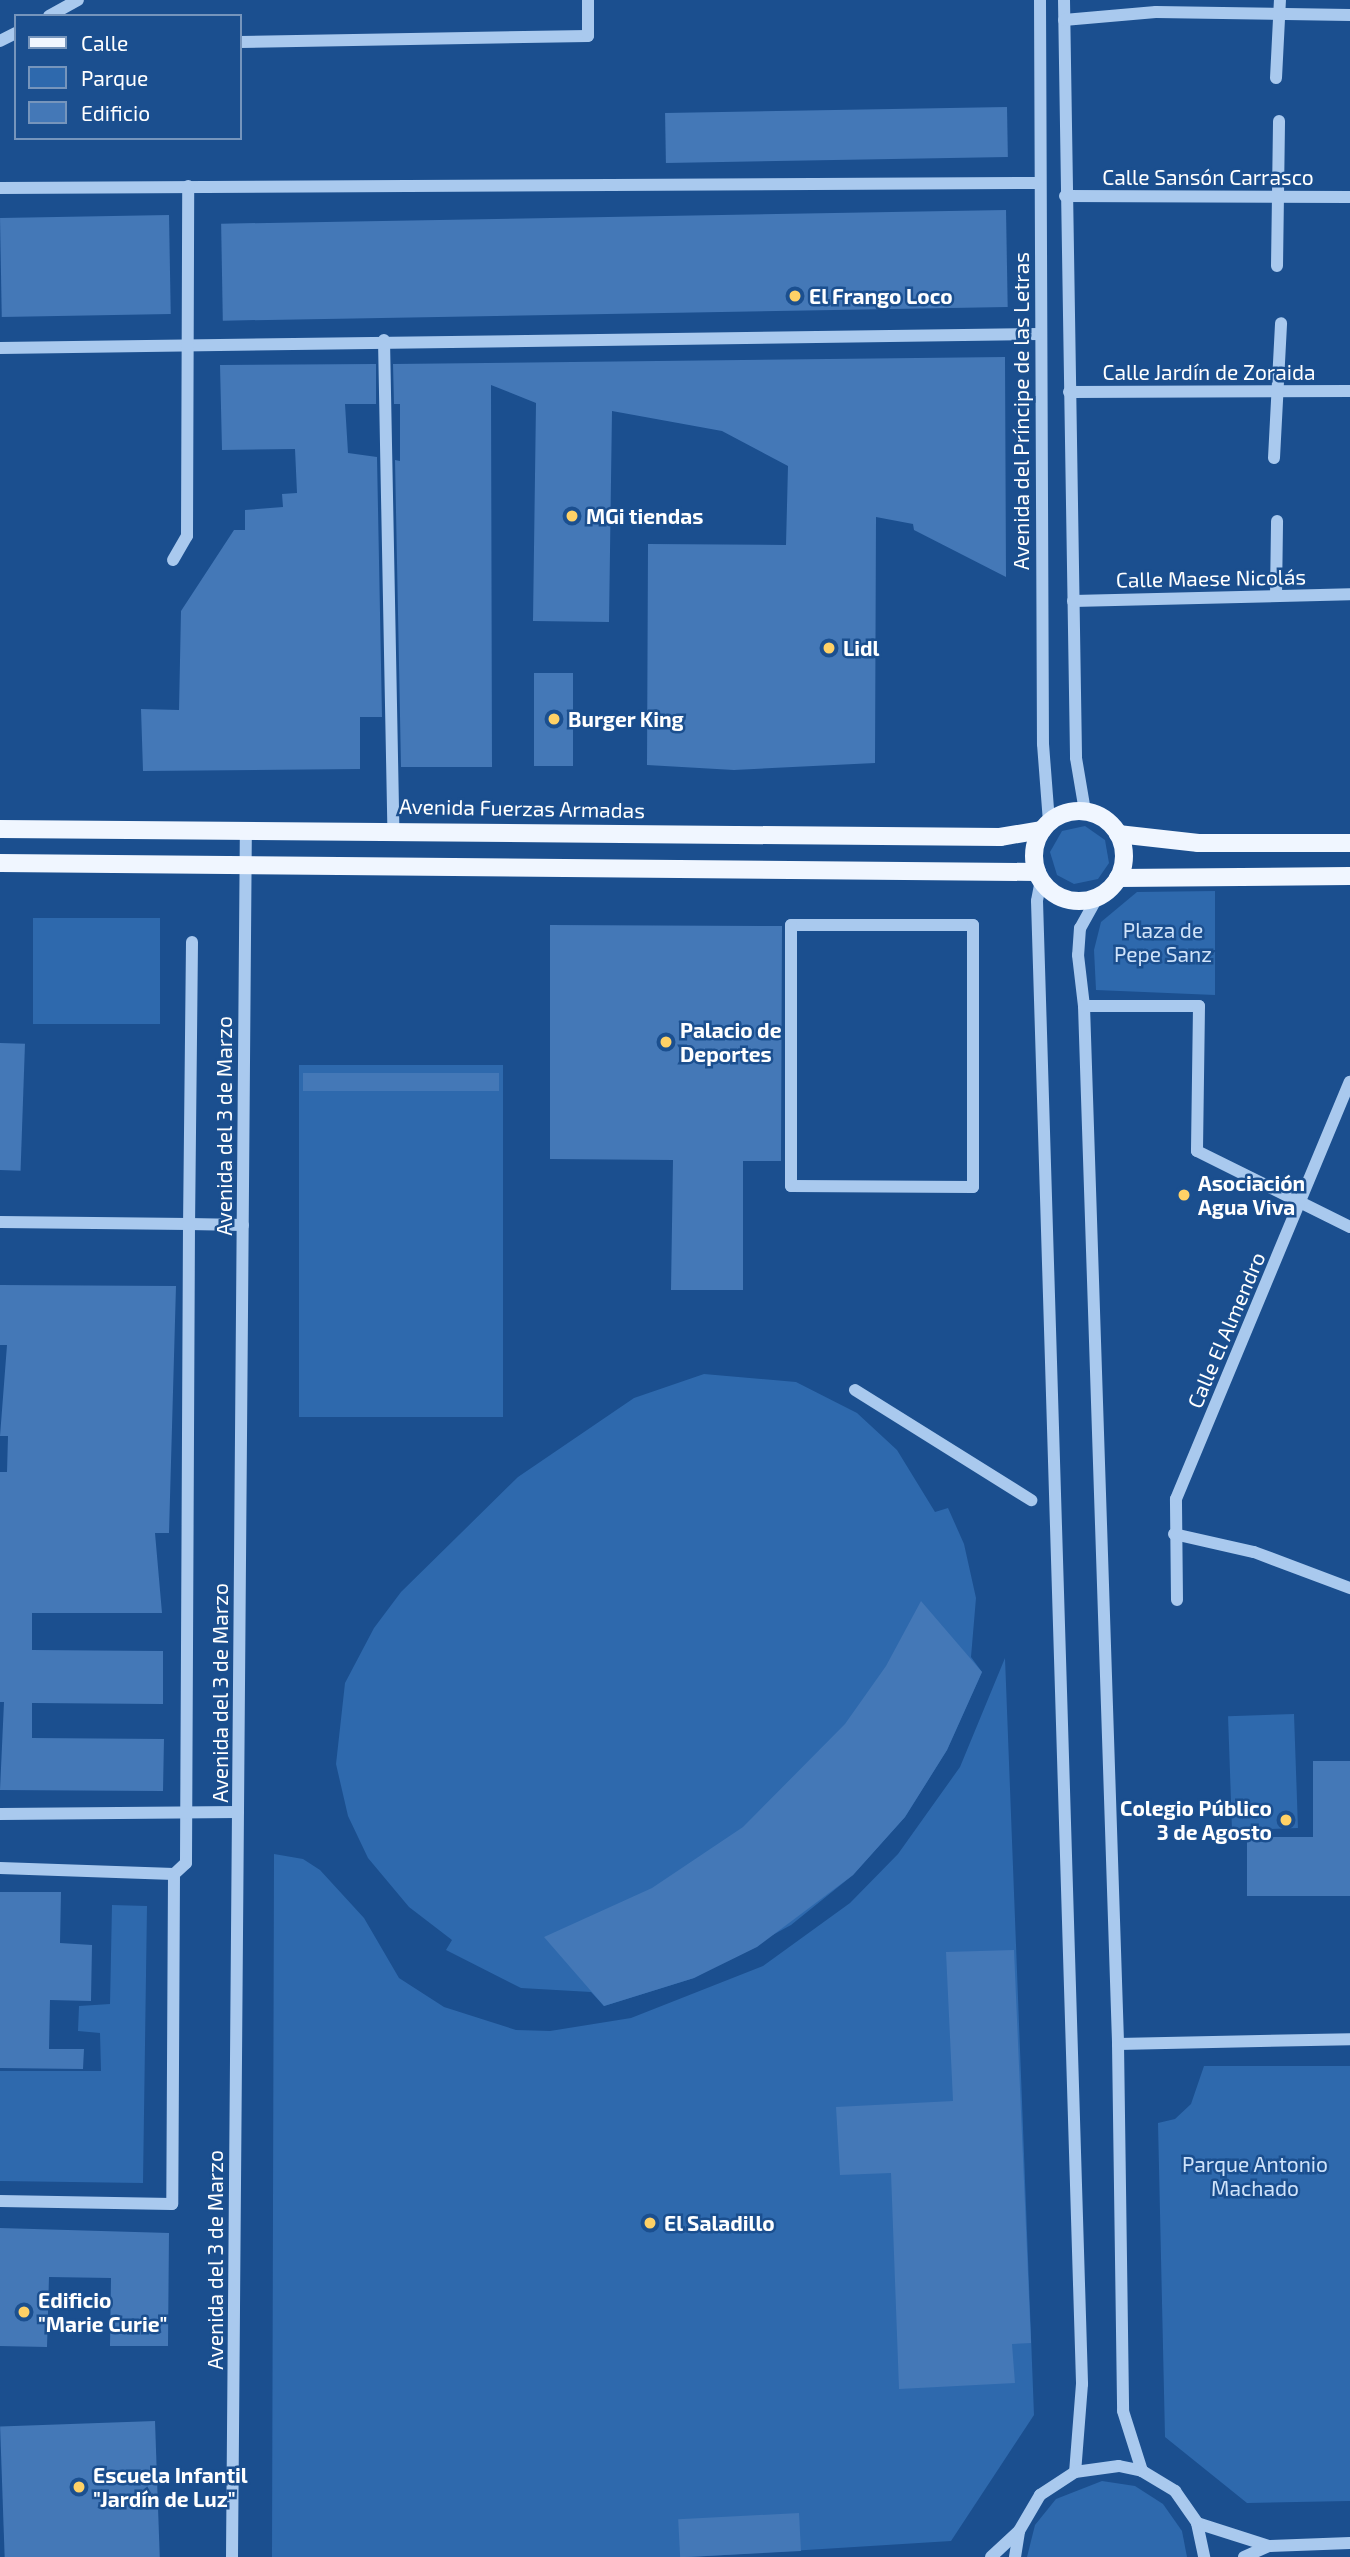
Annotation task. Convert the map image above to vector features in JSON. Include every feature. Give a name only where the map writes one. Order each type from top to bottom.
[{"type":"main road","points":[[0,863],[1039,876],[1066,898],[1098,896],[1118,878],[1124,852],[1118,834],[1104,819],[1085,811],[1046,826],[1034,850],[1039,876]]},
{"type":"main road","name":"Avenida Fuerzas Armadas","points":[[0,829],[393,829],[1000,837],[1046,826]]},
{"type":"main road","points":[[1118,834],[1198,843],[1350,843]]},
{"type":"main road","points":[[1118,878],[1350,876]]},
{"type":"street","points":[[53,14],[78,0]]},
{"type":"street","points":[[242,42],[587,36],[588,0]]},
{"type":"street","name":"Avenida del Príncipe de las Letras","points":[[1040,0],[1038,183],[1046,826]]},
{"type":"street","points":[[1064,0],[1065,196],[1077,784],[1085,811]]},
{"type":"street","points":[[1276,78],[1280,0]]},
{"type":"street","points":[[1064,20],[1156,12],[1350,15]]},
{"type":"street","points":[[1277,266],[1279,121]]},
{"type":"street","points":[[0,188],[1038,183]]},
{"type":"street","points":[[173,560],[187,536],[188,186]]},
{"type":"street","name":"Calle Sansón Carrasco","points":[[1065,196],[1350,197]]},
{"type":"street","points":[[1273,458],[1281,323]]},
{"type":"street","points":[[0,348],[384,340],[1040,334]]},
{"type":"street","points":[[384,340],[393,829]]},
{"type":"street","name":"Calle Jardín de Zoraida","points":[[1069,392],[1350,391]]},
{"type":"street","points":[[1276,596],[1278,521]]},
{"type":"street","name":"Calle Maese Nicolás","points":[[1073,601],[1350,594]]},
{"type":"street","name":"Avenida del 3 de Marzo","points":[[232,2557],[246,829]]},
{"type":"street","points":[[1039,876],[1037,901],[1083,2384],[1075,2472]]},
{"type":"street","points":[[1098,896],[1080,928],[1118,2045],[1123,2411],[1142,2471]]},
{"type":"street","points":[[791,925],[973,925],[973,1187],[791,1186],[791,925]]},
{"type":"street","points":[[0,1868],[174,1874],[186,1863],[192,942]]},
{"type":"street","points":[[1084,1006],[1199,1006],[1197,1151],[1350,1227]]},
{"type":"street","name":"Calle El Almendro","points":[[1177,1600],[1174,1534],[1176,1499],[1350,1082]]},
{"type":"street","points":[[0,1222],[243,1225]]},
{"type":"street","points":[[855,1390],[1031,1500]]},
{"type":"street","points":[[1174,1534],[1254,1552],[1350,1588]]},
{"type":"street","points":[[0,1814],[238,1812]]},
{"type":"street","points":[[0,2202],[172,2204],[174,1874]]},
{"type":"street","points":[[1118,2045],[1350,2039]]},
{"type":"street","points":[[992,2557],[1019,2531],[1040,2495],[1075,2472],[1119,2466],[1142,2471],[1175,2491],[1197,2523],[1204,2557]]},
{"type":"street","points":[[1197,2523],[1269,2546],[1350,2543]]},
{"type":"street","points":[[1015,2557],[1019,2531]]},
{"type":"street","points":[[1244,2557],[1269,2546]]},
{"type":"green space","points":[[1085,826],[1105,840],[1109,863],[1098,879],[1074,884],[1057,875],[1050,852],[1062,831]]},
{"type":"green space","name":"Plaza de Pepe Sanz","points":[[1215,891],[1215,995],[1096,990],[1094,950],[1101,922],[1137,892]]},
{"type":"green space","points":[[33,918],[160,918],[160,1024],[33,1024]]},
{"type":"green space","points":[[299,1065],[503,1065],[503,1417],[299,1417]]},
{"type":"green space","points":[[704,1374],[796,1382],[857,1413],[897,1450],[935,1512],[948,1508],[964,1544],[976,1598],[971,1657],[982,1672],[947,1750],[905,1817],[853,1875],[791,1925],[694,1978],[604,2006],[591,1992],[521,1988],[446,1950],[452,1940],[409,1907],[368,1858],[348,1816],[336,1764],[345,1683],[374,1628],[401,1592],[518,1477],[634,1398]]},
{"type":"green space","name":"El Saladillo","points":[[1005,1658],[1034,2415],[951,2541],[692,2557],[272,2557],[274,1854],[303,1859],[320,1870],[364,1918],[399,1978],[444,2007],[516,2030],[550,2031],[631,2018],[763,1966],[850,1903],[898,1854],[960,1767]]},
{"type":"green space","points":[[1294,1714],[1298,1828],[1232,1830],[1228,1716]]},
{"type":"green space","points":[[112,1905],[147,1906],[143,2183],[0,2181],[0,2071],[101,2071],[100,2033],[78,2031],[79,2006],[110,2004]]},
{"type":"green space","name":"Parque Antonio Machado","points":[[1204,2066],[1350,2066],[1350,2501],[1247,2503],[1165,2437],[1158,2123],[1175,2119],[1191,2104]]},
{"type":"green space","points":[[1102,2481],[1135,2486],[1163,2504],[1182,2531],[1187,2557],[1027,2557],[1035,2525],[1056,2499]]},
{"type":"building","points":[[1007,107],[1008,157],[666,163],[665,113]]},
{"type":"building","points":[[1006,210],[1008,307],[223,321],[221,224]]},
{"type":"building","points":[[169,215],[171,314],[2,317],[0,218]]},
{"type":"building","points":[[1005,357],[1006,577],[914,530],[913,524],[876,517],[875,763],[734,770],[647,765],[648,544],[786,545],[788,466],[722,431],[612,411],[609,622],[533,621],[536,403],[491,385],[492,767],[401,767],[395,460],[400,461],[400,404],[394,404],[393,364]]},
{"type":"building","points":[[376,364],[376,404],[345,404],[348,453],[377,457],[382,717],[360,717],[360,769],[143,771],[141,709],[179,710],[181,611],[234,530],[245,530],[245,510],[283,507],[282,494],[297,493],[295,449],[222,450],[220,365]]},
{"type":"building","name":"Burger King","points":[[534,673],[573,673],[573,766],[534,766]]},
{"type":"building","name":"Palacio de Deportes","points":[[550,925],[782,926],[781,1161],[743,1161],[743,1290],[671,1290],[673,1160],[550,1159]]},
{"type":"building","points":[[0,1043],[25,1044],[21,1171],[0,1170]]},
{"type":"building","points":[[303,1073],[499,1073],[499,1091],[303,1091]]},
{"type":"building","points":[[0,1285],[176,1286],[169,1533],[155,1533],[162,1613],[32,1613],[32,1650],[163,1651],[163,1704],[32,1703],[32,1738],[164,1739],[163,1791],[0,1790],[4,1702],[0,1702],[0,1472],[7,1472],[8,1436],[0,1436],[7,1345],[0,1345]]},
{"type":"building","points":[[921,1601],[982,1672],[947,1750],[905,1817],[853,1875],[757,1947],[694,1978],[604,2006],[544,1937],[652,1888],[743,1827],[845,1724],[886,1666]]},
{"type":"building","points":[[1313,1761],[1350,1761],[1350,1896],[1247,1896],[1247,1837],[1313,1837]]},
{"type":"building","points":[[0,1892],[61,1892],[60,1943],[92,1945],[91,2001],[50,2000],[49,2049],[84,2049],[83,2069],[0,2068]]},
{"type":"building","points":[[1014,1950],[1031,2343],[1012,2344],[1015,2383],[899,2389],[891,2173],[840,2175],[836,2107],[953,2101],[946,1952]]},
{"type":"building","points":[[0,2228],[169,2233],[168,2346],[110,2346],[111,2278],[49,2277],[47,2347],[0,2346]]},
{"type":"building","name":"Escuela Infantil \"Jardín de Luz\"","points":[[155,2421],[160,2557],[5,2557],[0,2426]]},
{"type":"building","points":[[799,2513],[801,2551],[680,2557],[678,2519]]},
{"type":"place","name":"El Frango Loco","points":[[795,296]]},
{"type":"place","name":"MGi tiendas","points":[[572,516]]},
{"type":"place","name":"Lidl","points":[[829,648]]},
{"type":"place","name":"Burger King","points":[[554,719]]},
{"type":"place","name":"Palacio de Deportes","points":[[666,1042]]},
{"type":"place","name":"Asociación Agua Viva","points":[[1184,1195]]},
{"type":"place","name":"Colegio Público 3 de Agosto","points":[[1286,1820]]},
{"type":"place","name":"El Saladillo","points":[[650,2223]]},
{"type":"place","name":"Edificio \"Marie Curie\"","points":[[24,2312]]},
{"type":"place","name":"Escuela Infantil \"Jardín de Luz\"","points":[[79,2487]]}]
